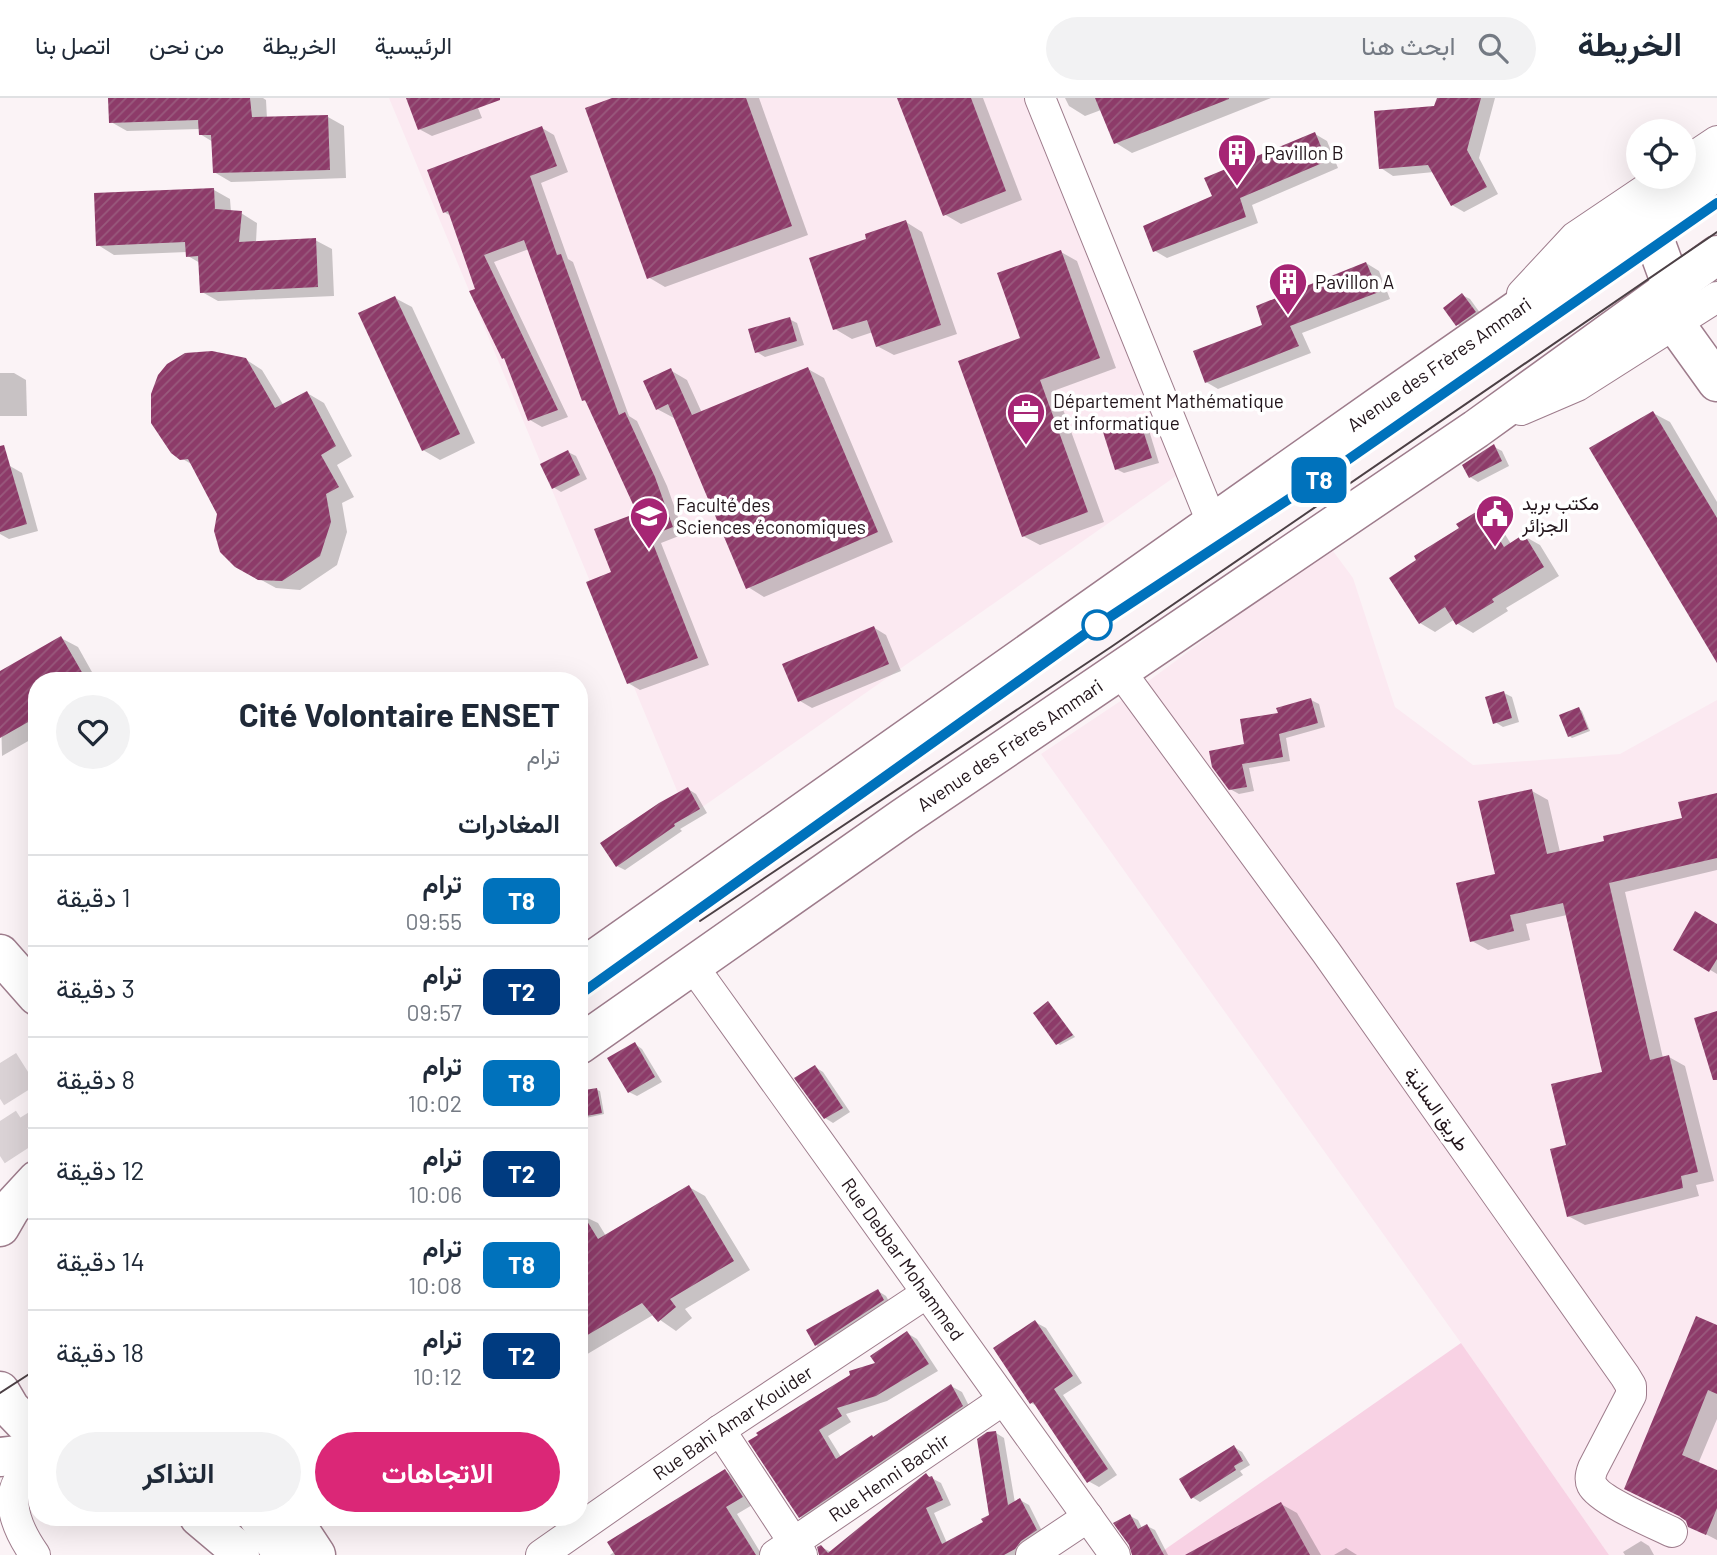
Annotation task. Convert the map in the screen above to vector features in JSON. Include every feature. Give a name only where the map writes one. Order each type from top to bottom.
[{"type":"main road","name":"Avenue des Frères Ammari","points":[[588,965],[1717,171]]},
{"type":"main road","points":[[1647,219],[1672,286],[1676,325],[1717,382]]},
{"type":"main road","name":"Avenue des Frères Ammari","points":[[588,1039],[904,817],[1476,429],[1717,255]]},
{"type":"main road","points":[[0,954],[28,986]]},
{"type":"main road","points":[[0,1227],[11,1208],[28,1190]]},
{"type":"main road","points":[[0,1391],[10,1408],[28,1427]]},
{"type":"main road","points":[[0,1457],[28,1457]]},
{"type":"main road","points":[[209,1526],[240,1555]]},
{"type":"main road","points":[[264,1526],[283,1555]]},
{"type":"main road","points":[[297,1526],[316,1555]]},
{"type":"main road","points":[[327,1526],[334,1546],[341,1555]]},
{"type":"street","points":[[1040,98],[1213,524]]},
{"type":"street","points":[[1696,155],[1717,141]]},
{"type":"street","points":[[1483,334],[1575,237],[1646,189]]},
{"type":"street","points":[[1476,429],[1577,386],[1717,298]]},
{"type":"street","name":"طريق السانية","points":[[1120,671],[1326,952],[1625,1376],[1631,1386],[1631,1395],[1593,1468],[1590,1477],[1592,1485],[1608,1499],[1672,1532]]},
{"type":"street","name":"Rue Debbar Mohammed","points":[[692,965],[1115,1555]]},
{"type":"street","name":"Rue Bahi Amar Kouider","points":[[588,1522],[720,1430],[927,1293]]},
{"type":"street","name":"Rue Henni Bachir","points":[[790,1551],[1003,1399]]},
{"type":"street","points":[[720,1430],[790,1551]]},
{"type":"street","points":[[28,1468],[9,1483],[6,1498],[8,1514],[35,1555]]},
{"type":"street","points":[[1031,1555],[1088,1517]]},
{"type":"street","name":"Rue Bahi Amar Kouider","points":[[541,1555],[583,1526]]},
{"type":"shaded area","points":[[389,98],[1048,98],[1196,462],[688,817]]},
{"type":"shaded area","points":[[1330,547],[1353,578],[1395,707],[1473,765],[1620,754],[1717,700],[1717,1555],[1609,1555],[1041,754],[1131,694]]},
{"type":"shaded area","points":[[1461,1343],[1609,1555],[1157,1555]]},
{"type":"building","points":[[108,98],[250,98],[252,117],[328,115],[330,170],[213,173],[211,135],[199,135],[198,120],[109,123]]},
{"type":"building","points":[[406,98],[500,98],[500,100],[418,130]]},
{"type":"building","points":[[612,98],[746,98],[792,226],[647,279],[585,108]]},
{"type":"building","points":[[897,98],[971,98],[1006,191],[943,216]]},
{"type":"building","points":[[1095,98],[1229,98],[1229,99],[1114,144]]},
{"type":"building","points":[[1437,98],[1481,98],[1467,150],[1487,187],[1451,206],[1428,165],[1379,169],[1374,111],[1434,106]]},
{"type":"building","points":[[542,126],[557,166],[530,176],[557,255],[561,254],[619,415],[625,412],[655,477],[673,527],[650,536],[698,658],[627,684],[586,582],[611,572],[594,529],[637,513],[585,400],[582,401],[524,240],[484,255],[558,410],[528,421],[504,358],[502,359],[469,291],[475,289],[448,211],[443,213],[427,170]]},
{"type":"building","name":"Pavillon B","points":[[1315,132],[1327,161],[1240,198],[1246,217],[1153,252],[1143,226],[1212,196],[1204,178]]},
{"type":"building","points":[[214,188],[215,209],[242,211],[239,242],[316,238],[318,287],[200,293],[198,256],[186,257],[185,242],[96,246],[94,193]]},
{"type":"building","points":[[906,220],[941,325],[876,347],[867,320],[833,330],[809,258],[866,239],[865,234]]},
{"type":"building","name":"Département Mathématique et informatique","points":[[1061,250],[1100,358],[1040,380],[1088,512],[1022,537],[958,361],[1020,338],[997,273]]},
{"type":"building","name":"Pavillon A","points":[[1366,262],[1379,292],[1290,326],[1299,346],[1205,383],[1193,351],[1262,325],[1256,306]]},
{"type":"building","points":[[1462,293],[1476,312],[1456,326],[1443,308]]},
{"type":"building","points":[[395,296],[460,434],[422,451],[358,313]]},
{"type":"building","points":[[790,317],[797,341],[755,353],[748,329]]},
{"type":"building","points":[[212,351],[246,358],[275,408],[307,391],[336,446],[321,455],[339,487],[326,494],[331,522],[320,556],[282,581],[258,580],[235,567],[220,552],[214,531],[217,514],[188,459],[180,460],[171,453],[151,423],[151,394],[158,375],[167,364],[185,353]]},
{"type":"building","points":[[808,367],[878,532],[746,589],[668,404],[656,410],[643,381],[671,368],[692,415]]},
{"type":"building","points":[[1653,411],[1717,518],[1717,663],[1589,448]]},
{"type":"building","points":[[1140,421],[1152,458],[1115,470],[1103,432]]},
{"type":"building","points":[[1494,444],[1502,461],[1469,478],[1462,465]]},
{"type":"building","points":[[4,445],[27,524],[0,532],[0,446]]},
{"type":"building","points":[[568,450],[580,475],[552,489],[540,464]]},
{"type":"building","points":[[1481,509],[1504,547],[1524,534],[1544,567],[1456,625],[1445,607],[1419,624],[1389,578],[1416,560],[1414,556],[1459,528],[1456,524]]},
{"type":"building","points":[[874,626],[889,664],[798,702],[782,664]]},
{"type":"building","points":[[61,636],[82,672],[28,672],[28,722],[0,738],[0,671]]},
{"type":"building","points":[[1504,691],[1512,718],[1493,724],[1485,697]]},
{"type":"building","points":[[1311,698],[1318,723],[1279,734],[1283,757],[1242,764],[1247,787],[1229,790],[1212,767],[1209,751],[1244,744],[1240,719],[1278,713],[1276,708]]},
{"type":"building","points":[[1579,707],[1588,729],[1568,737],[1559,715]]},
{"type":"building","points":[[688,787],[700,809],[674,824],[675,826],[616,867],[600,843]]},
{"type":"building","points":[[1532,789],[1547,854],[1604,841],[1603,836],[1682,818],[1678,802],[1717,793],[1717,858],[1609,883],[1650,1060],[1669,1055],[1698,1172],[1681,1176],[1683,1188],[1567,1217],[1550,1149],[1566,1145],[1551,1084],[1602,1072],[1563,903],[1510,915],[1514,931],[1470,942],[1456,883],[1495,874],[1478,801]]},
{"type":"building","points":[[1695,911],[1717,924],[1717,959],[1709,972],[1673,950]]},
{"type":"building","points":[[1048,1001],[1073,1035],[1056,1045],[1033,1013]]},
{"type":"building","points":[[1717,1011],[1717,1080],[1713,1080],[1694,1018]]},
{"type":"building","points":[[635,1042],[655,1077],[628,1093],[607,1058]]},
{"type":"building","points":[[815,1065],[843,1108],[824,1119],[794,1078]]},
{"type":"building","points":[[597,1088],[602,1113],[588,1116],[588,1090]]},
{"type":"building","points":[[689,1185],[734,1261],[670,1299],[676,1307],[658,1322],[642,1303],[588,1335],[588,1223],[598,1239]]},
{"type":"building","points":[[878,1289],[884,1300],[815,1346],[806,1330]]},
{"type":"building","points":[[1696,1316],[1717,1325],[1717,1394],[1708,1390],[1682,1455],[1717,1470],[1717,1508],[1706,1535],[1688,1527],[1686,1521],[1679,1516],[1624,1489]]},
{"type":"building","points":[[1035,1320],[1073,1376],[1054,1389],[1108,1469],[1087,1483],[993,1348]]},
{"type":"building","points":[[907,1331],[929,1364],[876,1396],[837,1408],[842,1416],[819,1430],[836,1459],[951,1384],[963,1406],[799,1518],[748,1441],[758,1435],[756,1433],[850,1375],[849,1371],[875,1363],[870,1356]]},
{"type":"building","points":[[996,1431],[1008,1505],[1020,1498],[1037,1530],[1021,1541],[1015,1549],[1004,1555],[819,1555],[817,1547],[821,1545],[828,1553],[926,1473],[929,1477],[932,1476],[943,1500],[926,1508],[942,1544],[983,1522],[981,1519],[989,1515],[977,1439],[987,1432]]},
{"type":"building","points":[[1234,1445],[1243,1461],[1234,1466],[1236,1470],[1191,1499],[1179,1479]]},
{"type":"building","points":[[725,1469],[743,1497],[726,1507],[756,1555],[615,1555],[607,1542]]},
{"type":"building","points":[[1281,1502],[1310,1555],[1185,1555]]},
{"type":"building","points":[[1130,1514],[1138,1529],[1147,1524],[1164,1555],[1132,1555],[1129,1545],[1113,1523]]},
{"type":"tunnel","points":[[0,1063],[28,1108]]},
{"type":"tunnel","points":[[0,1121],[28,1164]]},
{"type":"tram line","points":[[588,989],[1096,626],[1336,468],[1717,203]]},
{"type":"tram line","name":"T8","points":[[588,989],[1096,626],[1336,468],[1717,203]]},
{"type":"tram line","points":[[700,921],[1111,647],[1717,232]]},
{"type":"tram line","points":[[0,1393],[28,1375]]},
{"type":"place","name":"Pavillon B","points":[[1237,187]]},
{"type":"place","name":"Pavillon A","points":[[1288,316]]},
{"type":"place","name":"Département Mathématique et informatique","points":[[1026,446]]},
{"type":"place","name":"مكتب بريد الجزائر","points":[[1495,548]]},
{"type":"place","name":"Faculté des Sciences économiques","points":[[649,550]]}]
